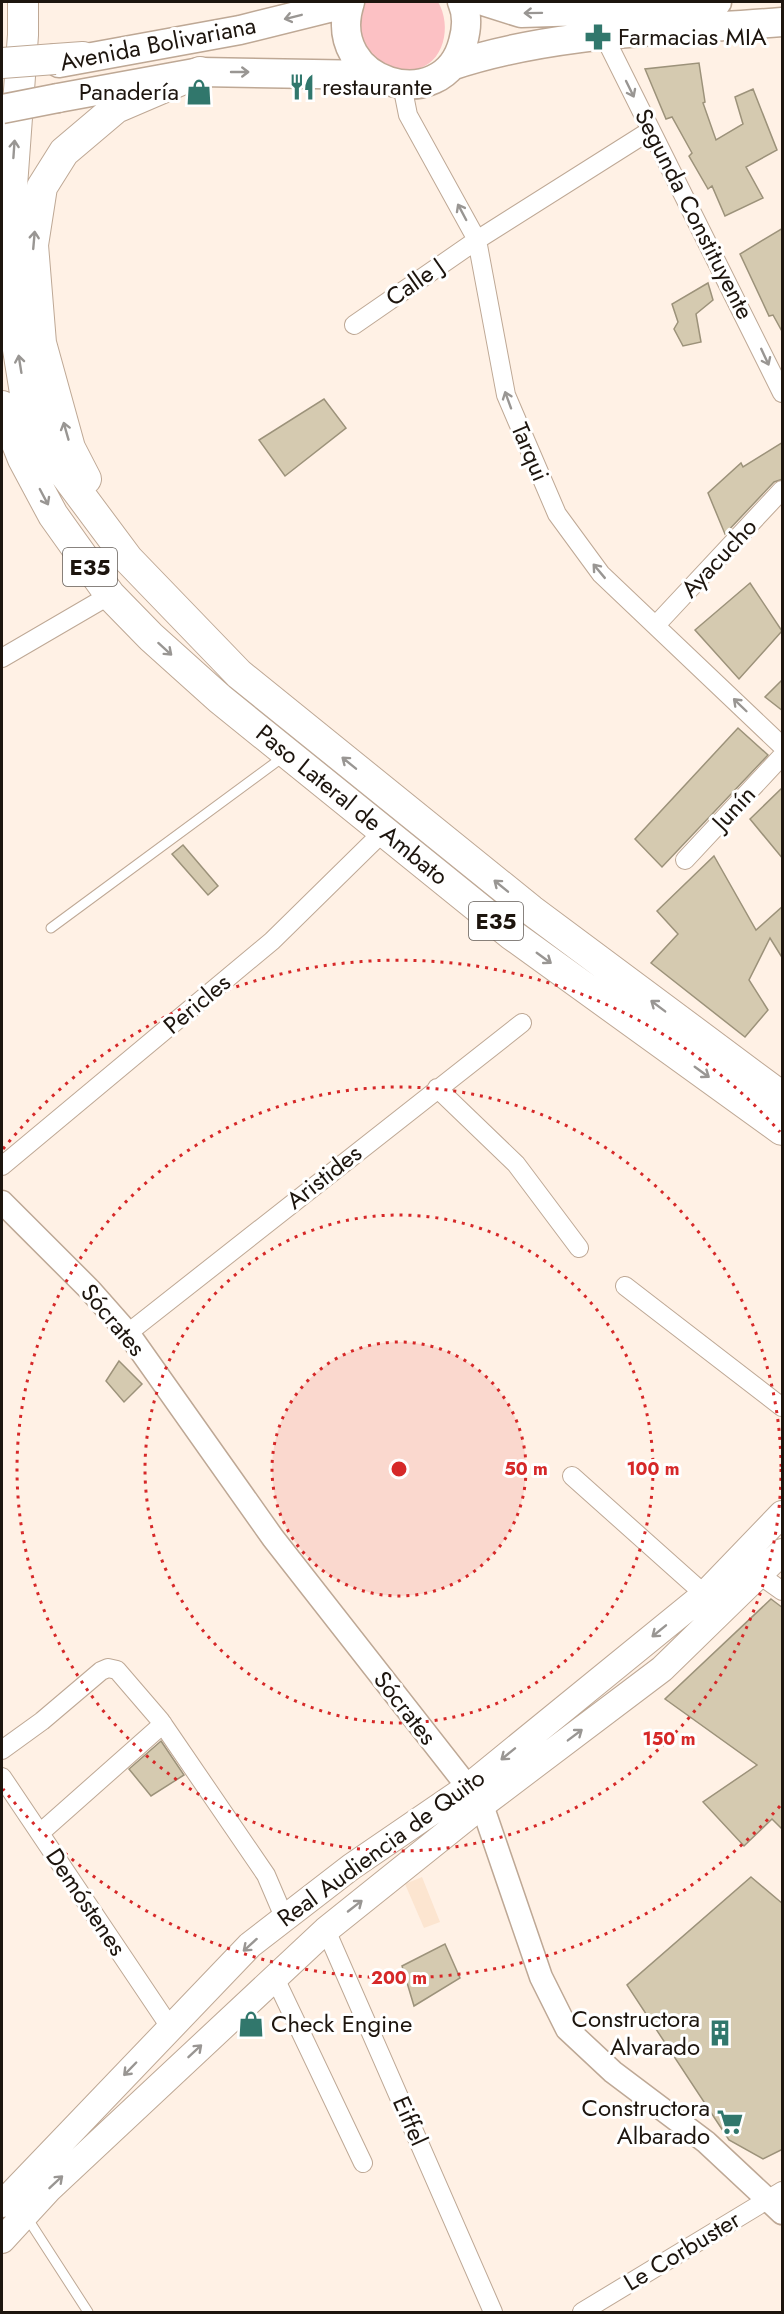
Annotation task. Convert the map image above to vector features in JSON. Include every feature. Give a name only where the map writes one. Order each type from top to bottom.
[{"type":"highway","points":[[23,2],[24,35],[7,255],[11,306],[25,393],[39,432],[55,461],[128,559]]},
{"type":"highway","points":[[2,63],[65,60]]},
{"type":"highway","points":[[128,559],[70,448],[41,343],[33,245],[42,187],[64,152],[116,108],[200,72]]},
{"type":"highway","name":"Paso Lateral de Ambato","points":[[2,406],[23,459],[53,515],[110,595],[220,699],[512,935],[783,1130]]},
{"type":"highway","name":"Paso Lateral de Ambato","points":[[128,559],[239,674],[531,910],[783,1097]]},
{"type":"main road","name":"Avenida Bolivariana","points":[[2,76],[65,60],[240,30],[350,2],[346,23],[349,43],[358,61],[372,75],[387,82],[402,85]]},
{"type":"main road","points":[[451,66],[462,49],[467,29],[462,2]]},
{"type":"main road","points":[[486,2],[502,9],[529,13],[648,9],[717,2]]},
{"type":"main road","points":[[402,85],[429,80],[451,66],[496,51],[604,36],[783,22]]},
{"type":"main road","name":"Avenida Bolivariana","points":[[2,110],[200,72],[372,75]]},
{"type":"main road","name":"Real Audiencia de Quito","points":[[713,1602],[739,1559],[783,1514]]},
{"type":"main road","name":"Real Audiencia de Quito","points":[[2,2240],[25,2214],[274,1976],[475,1796],[713,1602],[759,1574],[783,1552]]},
{"type":"main road","name":"Real Audiencia de Quito","points":[[2,2204],[250,1945],[351,1867],[475,1796]]},
{"type":"street","name":"Segunda Constituyente","points":[[604,36],[783,393]]},
{"type":"street","name":"Tarqui","points":[[402,85],[408,115],[477,240],[506,395],[557,514],[601,574],[783,746]]},
{"type":"street","name":"Calle J","points":[[354,325],[477,240],[651,130]]},
{"type":"street","name":"Ayacucho","points":[[656,625],[783,490]]},
{"type":"street","points":[[2,658],[110,595]]},
{"type":"street","name":"Junín","points":[[685,860],[783,756]]},
{"type":"street","name":"Pericles","points":[[2,1166],[272,941],[384,831]]},
{"type":"street","name":"Aristides","points":[[128,1333],[522,1023]]},
{"type":"street","points":[[437,1088],[516,1164],[579,1248]]},
{"type":"street","name":"Sócrates","points":[[2,1202],[90,1290],[128,1333],[273,1538],[475,1796],[541,1977],[567,2029],[613,2072],[778,2201]]},
{"type":"street","points":[[625,1286],[783,1407]]},
{"type":"street","points":[[572,1476],[713,1602]]},
{"type":"street","points":[[739,1559],[783,1591]]},
{"type":"street","points":[[2,1750],[108,1668],[117,1670],[163,1724],[266,1875],[284,1917]]},
{"type":"street","points":[[40,1833],[163,1724]]},
{"type":"street","name":"Demóstenes","points":[[2,1777],[170,2027]]},
{"type":"street","name":"Eiffel","points":[[326,1930],[493,2313]]},
{"type":"street","points":[[274,1976],[363,2163]]},
{"type":"street","name":"Le Corbuster","points":[[582,2313],[778,2201]]},
{"type":"lane","points":[[51,928],[287,753]]},
{"type":"lane","points":[[25,2214],[88,2313]]},
{"type":"shaded area","points":[[364,2],[438,2],[442,11],[445,32],[439,52],[424,67],[402,71],[384,69],[357,35],[361,6]]},
{"type":"shaded area","points":[[422,1877],[440,1922],[424,1928],[405,1884]]},
{"type":"building","points":[[699,63],[705,102],[703,103],[716,140],[743,124],[735,97],[753,89],[777,150],[746,167],[763,198],[725,216],[712,186],[708,189],[689,156],[692,153],[672,117],[666,119],[645,69]]},
{"type":"building","points":[[783,228],[783,333],[773,315],[769,316],[740,254]]},
{"type":"building","points":[[708,283],[713,300],[696,314],[701,342],[683,346],[674,329],[678,322],[672,304]]},
{"type":"building","points":[[324,399],[346,428],[285,476],[259,440]]},
{"type":"building","points":[[783,442],[783,479],[774,482],[725,534],[708,493],[741,463],[743,467]]},
{"type":"building","points":[[750,583],[782,631],[739,679],[695,630]]},
{"type":"building","points":[[783,679],[783,711],[765,697]]},
{"type":"building","points":[[738,728],[768,755],[662,867],[635,839]]},
{"type":"building","points":[[783,787],[783,859],[750,819]]},
{"type":"building","points":[[183,845],[218,886],[208,895],[172,854]]},
{"type":"building","points":[[714,856],[756,930],[783,906],[783,959],[770,938],[749,980],[768,1010],[745,1037],[651,963],[678,934],[657,911]]},
{"type":"building","points":[[119,1361],[142,1384],[124,1402],[106,1381]]},
{"type":"building","points":[[771,1599],[783,1608],[783,1830],[772,1819],[744,1846],[703,1802],[757,1765],[665,1699]]},
{"type":"building","points":[[161,1741],[184,1775],[151,1796],[129,1769]]},
{"type":"building","name":"Constructora Alvarado","points":[[751,1877],[783,1904],[783,2149],[763,2159],[729,2140],[627,1985]]},
{"type":"building","points":[[445,1944],[460,1978],[414,2006],[402,1966]]},
{"type":"place","name":"Farmacias MIA","points":[[598,37]]},
{"type":"place","name":"restaurante","points":[[302,87]]},
{"type":"place","name":"Panadería","points":[[199,92]]},
{"type":"place","name":"Check Engine","points":[[251,2024]]},
{"type":"place","name":"Constructora Alvarado","points":[[720,2033]]},
{"type":"place","name":"Constructora Albarado","points":[[730,2122]]}]
